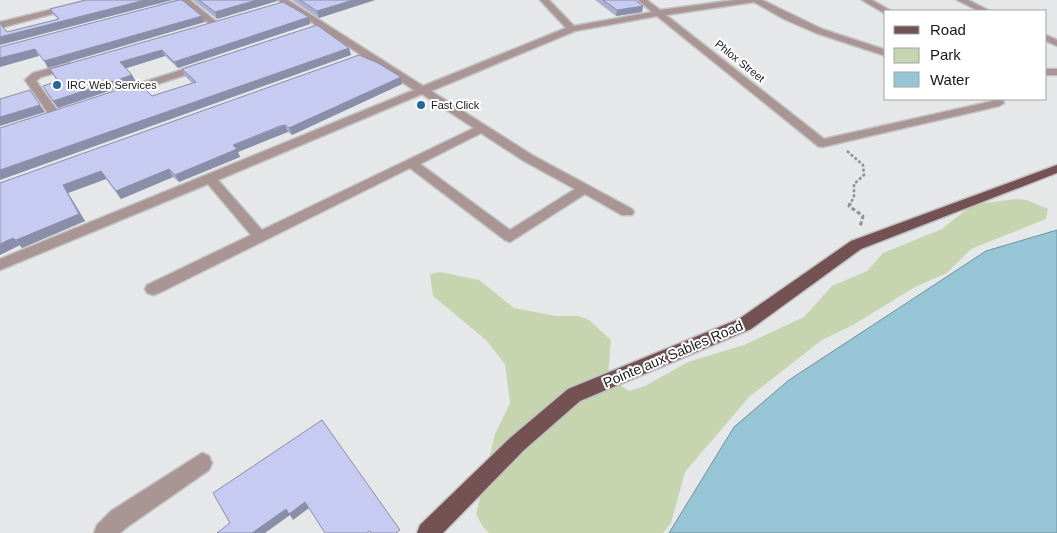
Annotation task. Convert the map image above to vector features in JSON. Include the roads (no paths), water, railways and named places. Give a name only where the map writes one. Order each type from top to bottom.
[{"type":"main road","name":"Pointe aux Sables Road","points":[[428,533],[517,444],[574,395],[744,324],[856,245],[1057,170]]},
{"type":"street","points":[[0,25],[100,0]]},
{"type":"street","points":[[544,0],[572,29]]},
{"type":"street","name":"Phlox Street","points":[[642,0],[827,141],[999,103],[998,100]]},
{"type":"street","points":[[0,265],[423,90],[560,36],[572,29],[660,13],[754,0],[781,15],[832,36],[884,52]]},
{"type":"street","points":[[866,0],[885,10]]},
{"type":"street","points":[[961,0],[984,10]]},
{"type":"street","points":[[157,8],[187,2],[214,23]]},
{"type":"street","points":[[282,3],[318,28],[367,54],[528,158],[627,212]]},
{"type":"street","points":[[348,61],[367,54]]},
{"type":"street","points":[[110,96],[212,63]]},
{"type":"street","points":[[54,114],[30,80],[37,75],[74,64]]},
{"type":"street","points":[[152,289],[483,128]]},
{"type":"street","points":[[411,163],[510,237],[584,189]]},
{"type":"street","points":[[211,179],[260,237]]},
{"type":"street","points":[[105,533],[119,519],[202,463]]},
{"type":"water","points":[[1057,230],[1057,533],[669,533],[734,427],[789,380],[986,251]]},
{"type":"place","name":"IRC Web Services","points":[[57,85]]},
{"type":"place","name":"Fast Click","points":[[421,105]]}]
